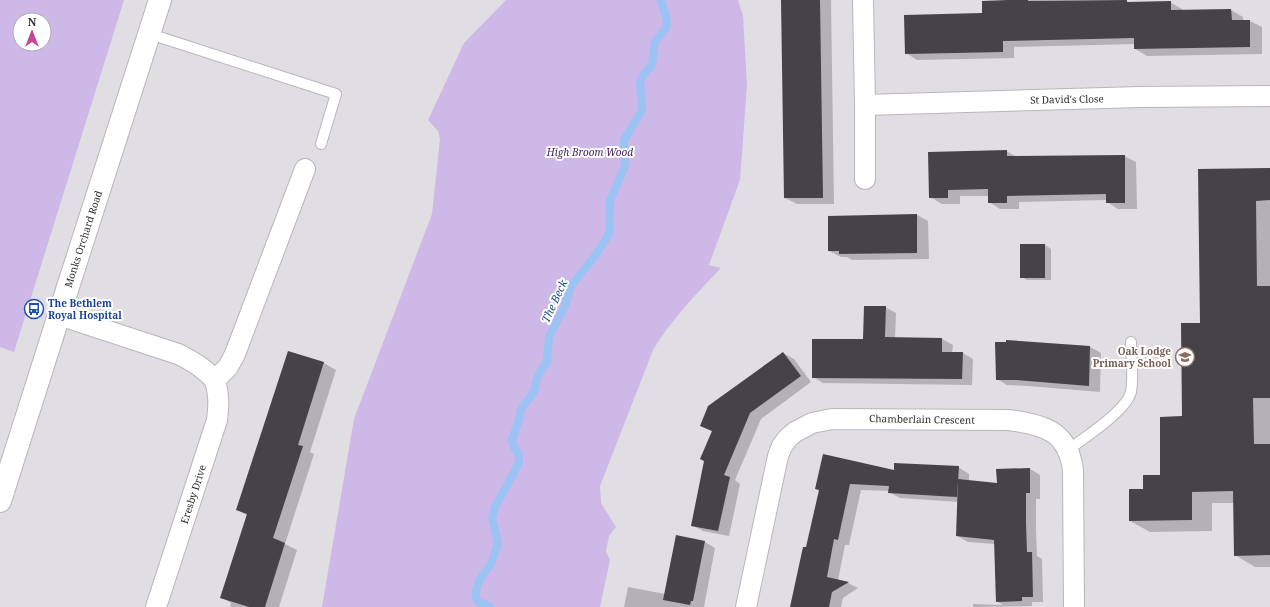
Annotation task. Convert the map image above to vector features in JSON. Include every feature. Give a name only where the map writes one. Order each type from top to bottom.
[{"type":"street","name":"Monks Orchard Road","points":[[0,501],[5,470],[58,315],[160,0]]},
{"type":"street","points":[[863,0],[865,179]]},
{"type":"street","name":"St David's Close","points":[[865,104],[1140,97],[1270,96]]},
{"type":"street","points":[[58,315],[178,354],[194,361],[215,380],[228,367],[235,354],[305,169]]},
{"type":"street","name":"Eresby Drive","points":[[156,607],[216,420],[219,406],[219,394],[215,380]]},
{"type":"street","name":"Chamberlain Crescent","points":[[746,607],[778,456],[782,446],[788,438],[803,427],[821,420],[832,419],[1008,420],[1032,423],[1051,432],[1068,450],[1073,470],[1074,607]]},
{"type":"lane","points":[[150,34],[336,94],[321,144]]},
{"type":"lane","points":[[1068,450],[1105,422],[1124,405],[1128,398],[1131,383],[1131,342]]},
{"type":"green space","points":[[0,0],[124,0],[14,352],[0,347]]},
{"type":"green space","name":"High Broom Wood","points":[[506,0],[738,0],[743,16],[747,85],[740,180],[709,265],[721,268],[676,317],[653,350],[600,486],[601,503],[616,527],[609,536],[606,551],[610,560],[600,607],[322,607],[354,419],[432,214],[440,139],[438,131],[428,120],[464,43]]},
{"type":"building","points":[[781,0],[820,0],[823,198],[784,198]]},
{"type":"building","points":[[1127,0],[1127,2],[1171,1],[1171,10],[1231,9],[1232,20],[1250,20],[1250,47],[1134,49],[1134,38],[1003,41],[1003,52],[905,54],[904,15],[982,13],[982,1]]},
{"type":"building","points":[[1007,150],[1007,156],[1125,155],[1125,203],[1106,203],[1106,194],[1007,196],[1007,203],[988,203],[988,189],[948,190],[948,198],[929,198],[928,152]]},
{"type":"building","points":[[1270,168],[1270,200],[1256,201],[1257,286],[1270,286],[1270,398],[1253,398],[1254,444],[1270,444],[1270,555],[1234,556],[1233,491],[1192,492],[1192,520],[1129,521],[1129,489],[1143,489],[1143,475],[1160,475],[1160,417],[1182,416],[1181,323],[1200,323],[1198,169]]},
{"type":"building","points":[[917,214],[917,253],[839,254],[839,251],[828,251],[828,216]]},
{"type":"building","points":[[1020,244],[1045,244],[1045,278],[1020,278]]},
{"type":"building","points":[[864,306],[886,306],[885,337],[942,338],[942,352],[963,352],[962,379],[812,378],[812,339],[863,339]]},
{"type":"building","points":[[1006,340],[1090,346],[1089,386],[1016,380],[996,380],[995,342],[1006,342]]},
{"type":"building","points":[[288,351],[324,362],[298,445],[303,446],[273,538],[285,543],[265,607],[249,607],[220,598],[247,514],[236,510]]},
{"type":"building","points":[[783,352],[801,376],[750,413],[724,475],[730,477],[718,531],[691,526],[704,461],[700,459],[712,431],[700,426],[708,406]]},
{"type":"building","points":[[823,454],[894,470],[894,463],[959,466],[957,497],[888,493],[889,486],[850,484],[838,540],[834,539],[827,577],[849,582],[832,592],[829,607],[790,607],[803,547],[806,547],[819,490],[815,489]]},
{"type":"building","points":[[1030,468],[1030,493],[1026,493],[1026,524],[1027,552],[1032,552],[1033,597],[1022,597],[1022,601],[996,602],[994,540],[956,536],[958,479],[997,483],[996,469]]},
{"type":"building","points":[[676,535],[705,541],[693,601],[691,601],[690,605],[663,600]]},
{"type":"waterway","name":"The Beck","points":[[490,607],[479,603],[476,598],[476,591],[480,579],[491,564],[498,543],[492,518],[495,507],[519,463],[519,454],[514,448],[512,440],[521,409],[534,392],[538,375],[547,362],[549,337],[564,308],[571,286],[595,256],[609,234],[610,201],[625,166],[624,140],[642,110],[640,82],[644,74],[652,65],[655,42],[666,28],[667,21],[661,0]]},
{"type":"place","name":"The Bethlem Royal Hospital","points":[[34,309]]},
{"type":"place","name":"Oak Lodge Primary School","points":[[1185,357]]}]
